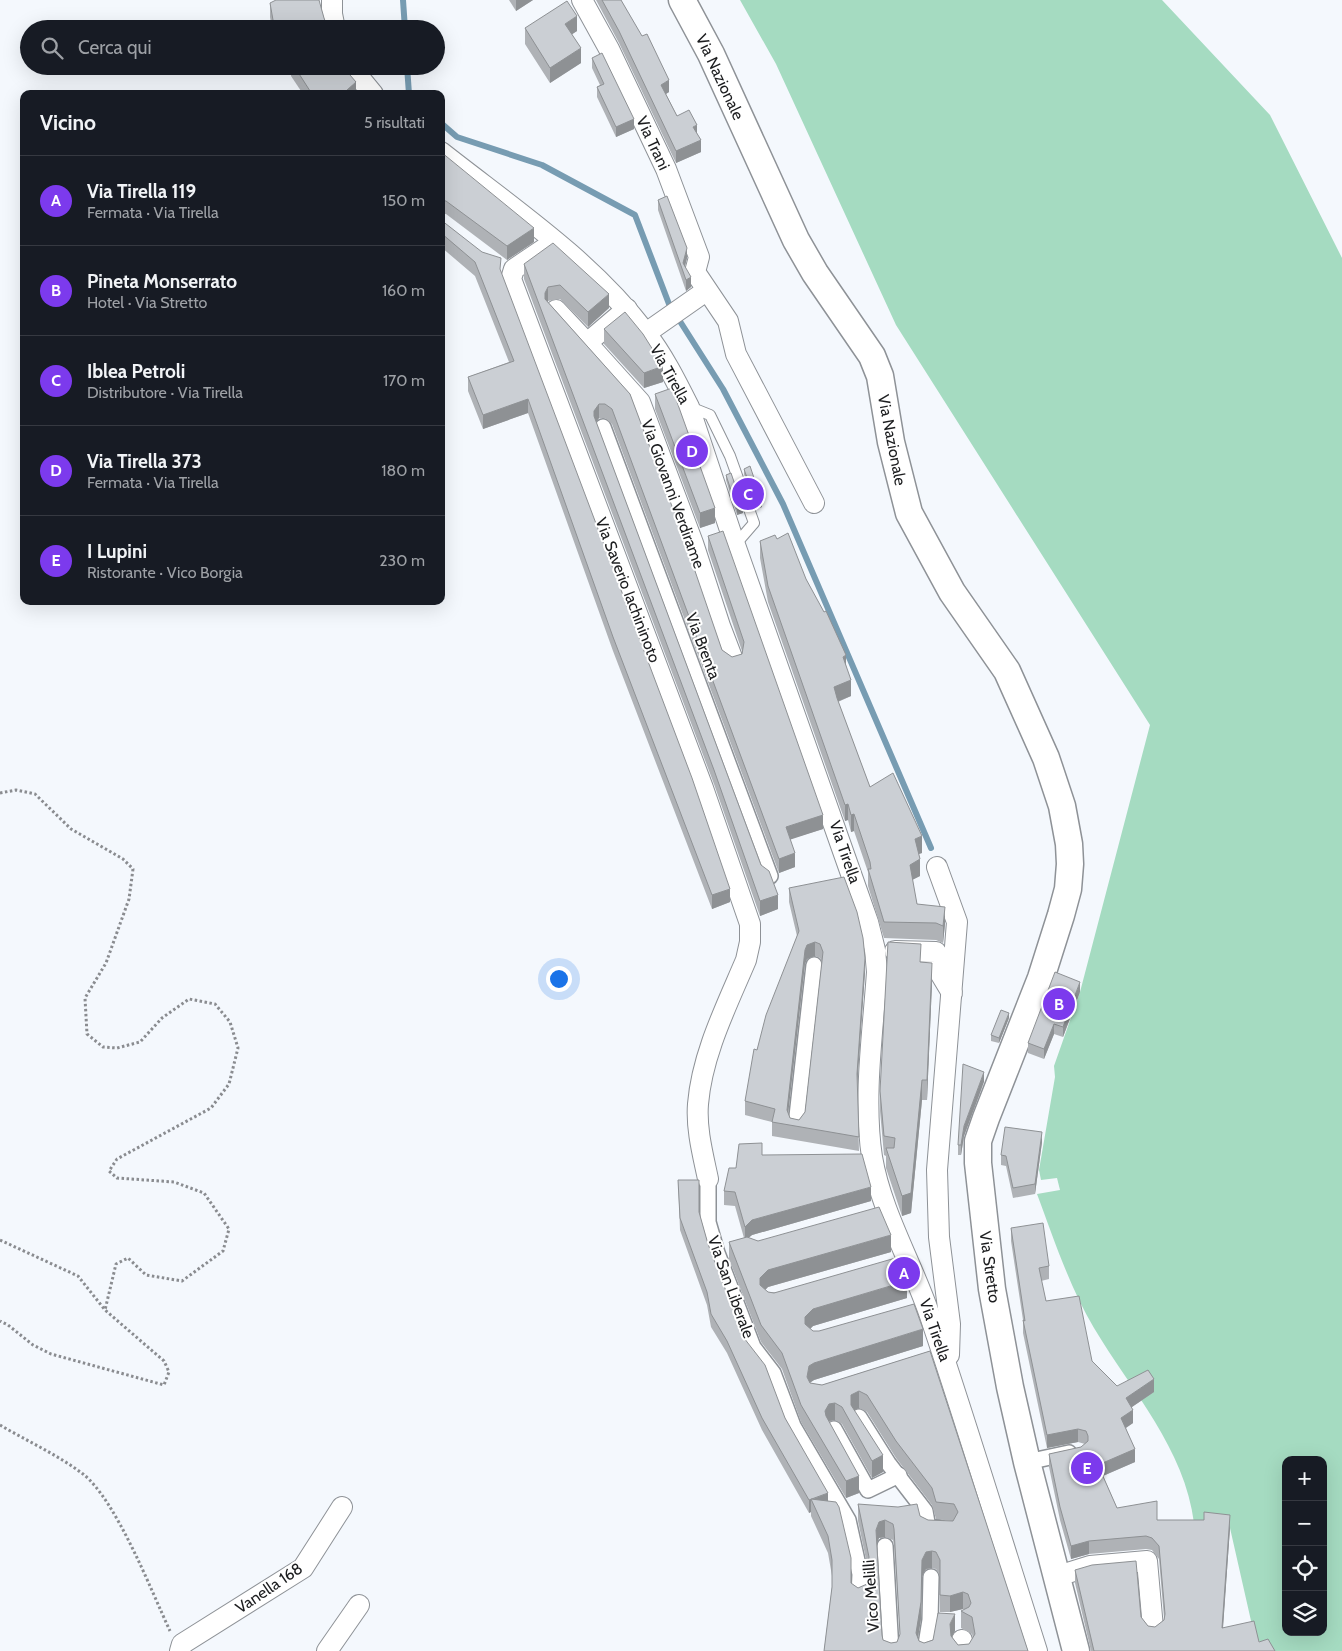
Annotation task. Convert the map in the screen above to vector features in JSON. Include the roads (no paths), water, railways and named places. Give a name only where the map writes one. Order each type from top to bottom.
[{"type":"street","points":[[332,0],[333,20]]},
{"type":"street","name":"Via Trani","points":[[582,0],[609,49],[666,169],[699,257],[695,272],[706,291],[728,320],[736,354],[814,503]]},
{"type":"street","name":"Via Nazionale","points":[[682,0],[710,54],[796,240],[815,273],[872,356],[880,376],[895,460],[909,513],[952,592],[1007,671],[1046,758],[1062,806],[1069,844],[1068,889]]},
{"type":"street","points":[[357,75],[370,90]]},
{"type":"street","name":"Via Tirella","points":[[445,155],[598,279],[626,309],[654,327],[660,395],[689,407],[732,537],[853,873],[875,950],[877,972],[869,1120],[878,1212],[934,1355],[949,1372],[1037,1651]]},
{"type":"street","name":"Via Saverio Iachininoto","points":[[554,242],[514,269],[512,279],[743,899],[750,924],[750,942],[746,960]]},
{"type":"street","points":[[654,327],[706,291]]},
{"type":"street","points":[[587,343],[626,309]]},
{"type":"street","name":"Via Giovanni Verdirame","points":[[556,310],[587,343],[660,395],[693,543],[733,660]]},
{"type":"street","name":"Via Brenta","points":[[603,427],[770,876]]},
{"type":"street","points":[[693,543],[732,537]]},
{"type":"street","points":[[937,867],[957,922],[937,1170],[939,1236],[950,1324],[949,1372]]},
{"type":"street","name":"Via Stretto","points":[[1068,889],[1041,978],[978,1141],[980,1193],[992,1290],[1010,1387],[1027,1462],[1076,1651]]},
{"type":"street","points":[[875,950],[936,952],[937,968],[952,993]]},
{"type":"street","name":"Via San Liberale","points":[[746,960],[706,1061],[698,1104],[701,1150],[708,1179],[708,1222],[717,1253],[753,1347],[773,1373],[793,1426],[848,1520],[860,1574],[859,1596]]},
{"type":"street","points":[[796,1125],[814,965]]},
{"type":"street","points":[[859,1417],[888,1463],[925,1511],[928,1528],[949,1529]]},
{"type":"street","points":[[834,1429],[868,1490],[899,1475]]},
{"type":"street","points":[[1027,1462],[1079,1452]]},
{"type":"street","name":"Vanella 168","points":[[175,1646],[182,1644],[303,1568],[342,1507]]},
{"type":"street","name":"Vico Melilli","points":[[885,1546],[892,1647]]},
{"type":"street","points":[[1058,1576],[1090,1566],[1147,1561],[1153,1628]]},
{"type":"street","points":[[925,1651],[937,1621],[931,1577]]},
{"type":"street","points":[[327,1651],[359,1605]]},
{"type":"waterway","points":[[403,0],[404,20]]},
{"type":"waterway","points":[[408,75],[409,90]]},
{"type":"waterway","points":[[445,126],[457,137],[542,165],[635,215],[669,304],[723,389],[783,504],[931,848]]},
{"type":"place","name":"Via Tirella 373","points":[[692,451]]},
{"type":"place","name":"Iblea Petroli","points":[[748,494]]},
{"type":"place","name":"Pineta Monserrato","points":[[1059,1004]]},
{"type":"place","name":"Via Tirella 119","points":[[904,1273]]},
{"type":"place","name":"I Lupini","points":[[1087,1468]]}]
